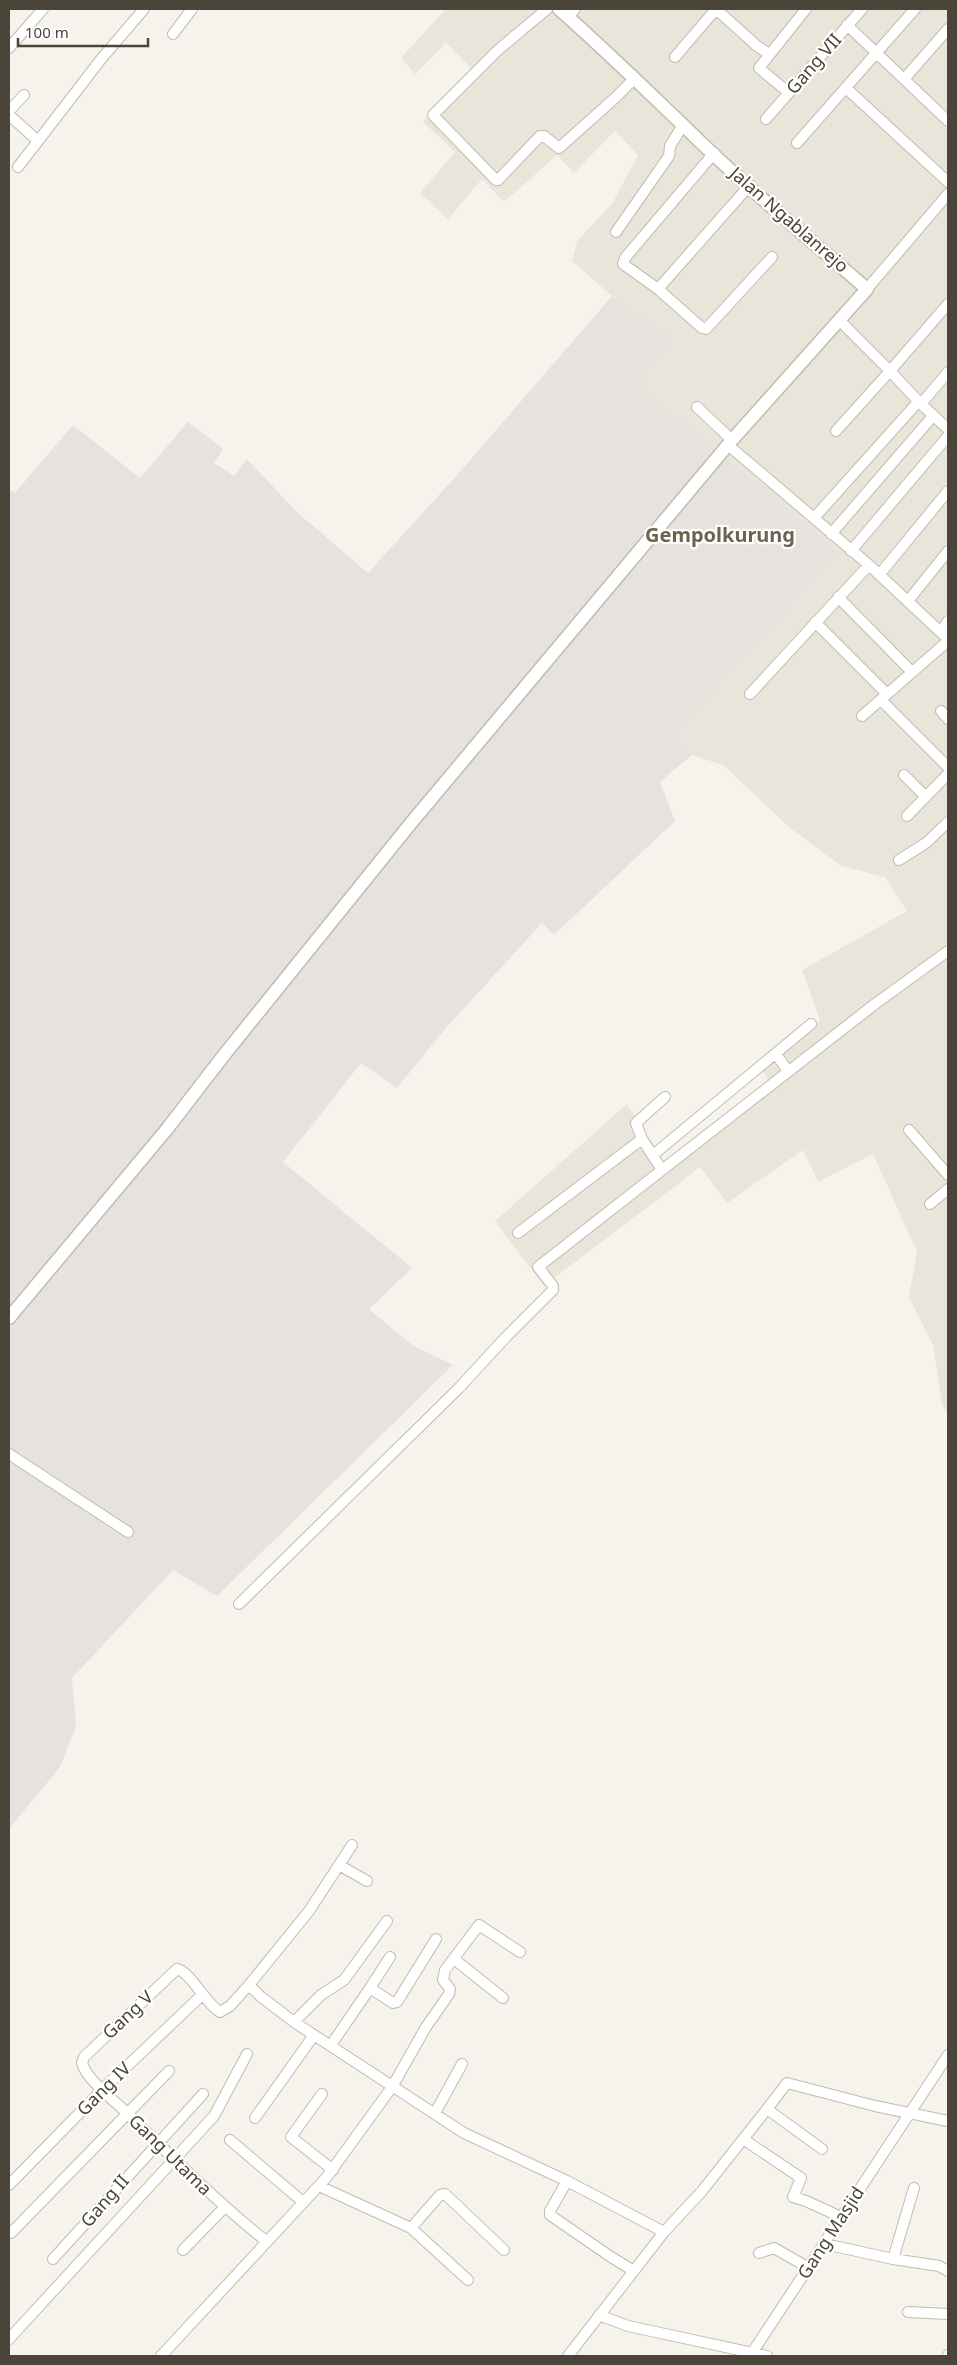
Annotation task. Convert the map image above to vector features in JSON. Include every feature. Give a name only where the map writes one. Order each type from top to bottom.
[{"type":"street","points":[[9,48],[43,9]]},
{"type":"street","points":[[18,166],[102,58],[144,9]]},
{"type":"street","points":[[173,34],[192,9]]},
{"type":"street","points":[[547,9],[498,50],[433,115],[496,180],[540,136],[544,136],[559,148],[635,78]]},
{"type":"street","points":[[675,57],[716,9],[757,46],[769,54]]},
{"type":"street","points":[[788,92],[759,69],[806,9]]},
{"type":"street","name":"Gang VII","points":[[766,119],[862,9]]},
{"type":"street","points":[[797,143],[916,9]]},
{"type":"street","name":"Jalan Ngablanrejo","points":[[567,12],[682,125],[867,289]]},
{"type":"street","points":[[847,25],[876,54],[905,78],[948,121]]},
{"type":"street","points":[[905,78],[948,29]]},
{"type":"street","points":[[846,88],[948,182]]},
{"type":"street","points":[[9,111],[24,95]]},
{"type":"street","points":[[9,115],[38,141]]},
{"type":"street","points":[[616,232],[669,156],[670,146],[682,125]]},
{"type":"street","points":[[714,154],[623,261],[623,264],[658,289],[702,328],[706,329],[772,257]]},
{"type":"street","points":[[658,289],[749,186]]},
{"type":"street","points":[[9,1318],[167,1129],[224,1055],[411,823],[730,443],[867,289],[948,194]]},
{"type":"street","points":[[836,431],[948,304]]},
{"type":"street","points":[[839,320],[890,370],[919,403],[948,429]]},
{"type":"street","points":[[814,518],[948,372]]},
{"type":"street","points":[[697,407],[730,443],[830,534],[869,565],[946,637]]},
{"type":"street","points":[[830,534],[933,416]]},
{"type":"street","points":[[851,551],[948,436]]},
{"type":"street","points":[[879,575],[948,491]]},
{"type":"street","points":[[908,601],[948,551]]},
{"type":"street","points":[[750,694],[869,565]]},
{"type":"street","points":[[838,597],[912,672]]},
{"type":"street","points":[[862,716],[912,672],[946,637],[948,621]]},
{"type":"street","points":[[815,622],[948,767]]},
{"type":"street","points":[[907,816],[948,774]]},
{"type":"street","points":[[904,775],[926,797]]},
{"type":"street","points":[[899,860],[926,843],[948,823]]},
{"type":"street","points":[[239,1604],[459,1388],[553,1290],[553,1286],[538,1268],[788,1071],[948,951]]},
{"type":"street","points":[[653,1154],[811,1024]]},
{"type":"street","points":[[776,1054],[788,1071]]},
{"type":"street","points":[[662,1170],[642,1139],[636,1123],[665,1097]]},
{"type":"street","points":[[909,1130],[948,1175]]},
{"type":"street","points":[[518,1233],[642,1139]]},
{"type":"street","points":[[930,1204],[948,1189]]},
{"type":"street","points":[[9,1454],[128,1532]]},
{"type":"street","points":[[202,1995],[218,2011],[223,2012],[249,1985],[308,1911],[352,1845]]},
{"type":"street","points":[[339,1865],[366,1881]]},
{"type":"street","points":[[294,2022],[321,1995],[344,1980],[387,1921]]},
{"type":"street","points":[[161,2356],[332,2170],[392,2087],[426,2027],[450,1992],[443,1976],[480,1924],[520,1952]]},
{"type":"street","points":[[370,1988],[393,2003],[397,2002],[436,1939]]},
{"type":"street","points":[[331,2045],[390,1957]]},
{"type":"street","points":[[454,1959],[504,1998]]},
{"type":"street","name":"Gang V","points":[[82,2062],[84,2057],[177,1969],[184,1971],[202,1995]]},
{"type":"street","points":[[249,1985],[260,1996],[294,2022],[464,2133],[567,2181],[664,2232]]},
{"type":"street","name":"Gang IV","points":[[11,2179],[202,1995]]},
{"type":"street","points":[[255,2118],[314,2035]]},
{"type":"street","points":[[9,2339],[214,2116],[247,2054]]},
{"type":"street","name":"Gang Masjid","points":[[751,2355],[948,2055]]},
{"type":"street","name":"Gang Utama","points":[[82,2062],[85,2069],[103,2089],[173,2159],[224,2208],[266,2241]]},
{"type":"street","points":[[435,2114],[462,2064]]},
{"type":"street","points":[[11,2233],[169,2071]]},
{"type":"street","points":[[568,2356],[664,2232],[702,2191],[787,2083],[913,2110],[948,2121]]},
{"type":"street","name":"Gang II","points":[[53,2259],[203,2094]]},
{"type":"street","points":[[322,2094],[291,2137],[332,2170]]},
{"type":"street","points":[[767,2109],[822,2149]]},
{"type":"street","points":[[743,2139],[801,2178],[793,2197],[806,2201],[841,2218]]},
{"type":"street","points":[[230,2140],[303,2202]]},
{"type":"street","points":[[567,2181],[550,2211],[550,2215],[611,2258],[634,2270]]},
{"type":"street","points":[[319,2186],[410,2228],[468,2280]]},
{"type":"street","points":[[893,2259],[914,2188]]},
{"type":"street","points":[[410,2228],[440,2195],[445,2194],[504,2250]]},
{"type":"street","points":[[183,2250],[224,2208]]},
{"type":"street","points":[[825,2244],[893,2259],[939,2266],[948,2271]]},
{"type":"street","points":[[759,2253],[774,2248],[808,2268]]},
{"type":"street","points":[[908,2312],[948,2314]]},
{"type":"street","points":[[599,2315],[628,2326],[751,2355],[767,2356]]},
{"type":"shaded area","points":[[446,9],[948,9],[948,1415],[942,1404],[933,1345],[909,1297],[917,1252],[873,1154],[818,1182],[803,1150],[727,1203],[700,1167],[544,1286],[495,1221],[627,1104],[666,1165],[768,1080],[762,1068],[820,1020],[802,970],[907,911],[885,877],[841,866],[789,827],[723,765],[692,755],[677,734],[838,554],[820,535],[640,385],[675,339],[612,296],[572,261],[577,241],[612,204],[638,155],[615,131],[574,173],[557,155],[504,202],[482,179],[448,219],[420,193],[455,152],[423,122],[473,70],[446,43],[415,74],[401,58]]},
{"type":"shaded area","points":[[612,296],[675,339],[640,385],[820,535],[838,554],[677,734],[692,755],[660,782],[675,821],[554,935],[542,923],[445,1029],[397,1088],[361,1063],[283,1162],[412,1268],[369,1309],[412,1345],[453,1365],[217,1596],[173,1570],[72,1678],[76,1726],[60,1767],[9,1829],[9,489],[15,493],[73,425],[140,478],[188,422],[223,449],[214,463],[234,476],[247,459],[298,513],[368,573],[459,473]]},
{"type":"district","name":"Gempolkurung","points":[[720,535]]}]
